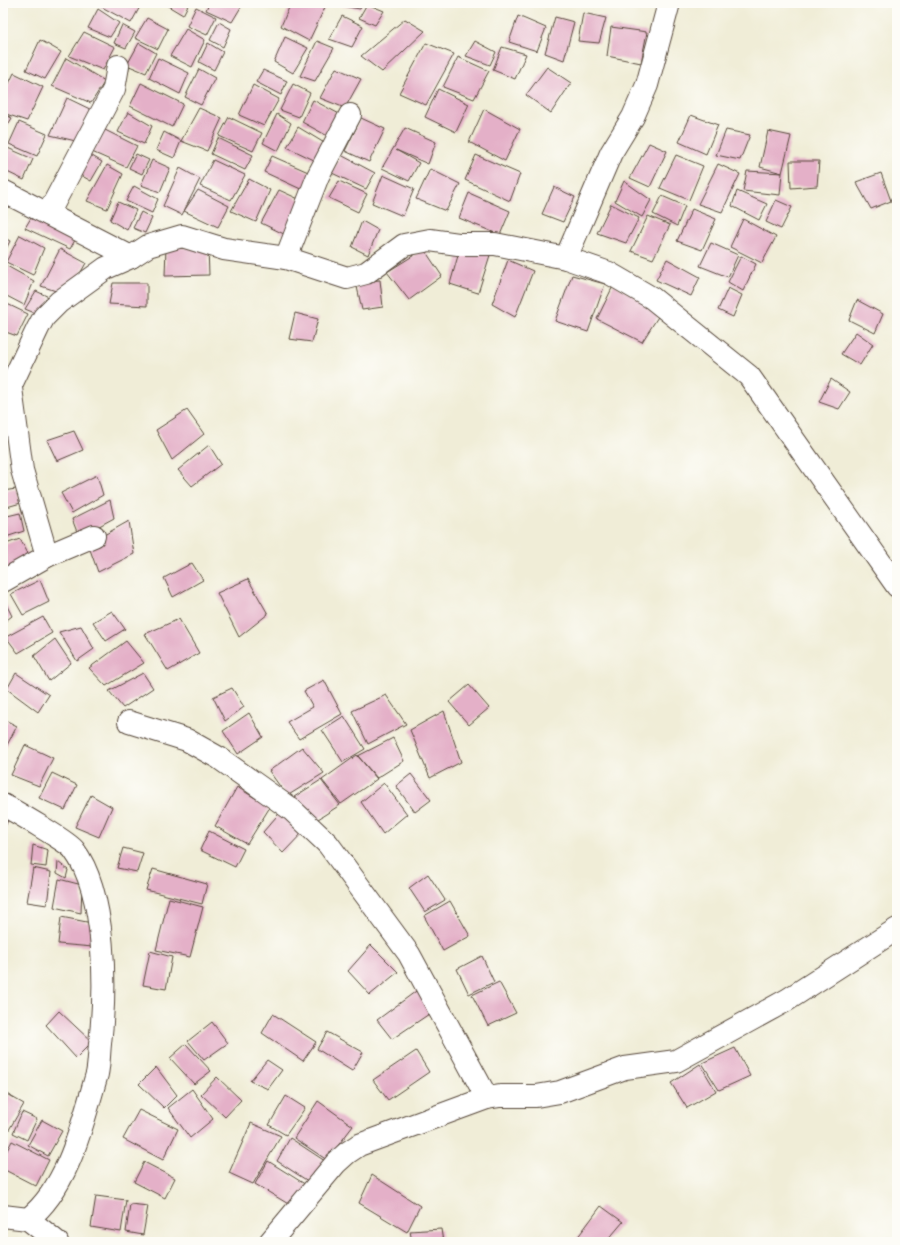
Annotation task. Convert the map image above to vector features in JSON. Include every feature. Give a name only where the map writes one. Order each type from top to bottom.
[{"type":"street","points":[[566,258],[611,153],[633,117],[647,86],[669,3]]},
{"type":"street","points":[[48,214],[114,89],[118,66]]},
{"type":"street","points":[[286,258],[318,176],[350,115]]},
{"type":"street","points":[[3,191],[131,257]]},
{"type":"street","points":[[47,556],[22,470],[7,395],[44,317],[58,302],[106,268],[131,257],[148,246],[182,236],[224,249],[286,258],[347,278],[366,273],[404,245],[430,240],[458,244],[495,244],[566,258],[609,272],[652,298],[749,376],[897,586]]},
{"type":"street","points":[[3,581],[47,556],[94,536]]},
{"type":"street","points":[[129,722],[187,740],[219,758],[292,810],[328,844],[409,954],[487,1098]]},
{"type":"street","points":[[3,805],[74,848],[86,869],[100,922],[104,978],[103,1015],[97,1073],[92,1084],[82,1126],[56,1185],[39,1210],[28,1218]]},
{"type":"street","points":[[270,1242],[336,1164],[359,1144],[487,1098],[536,1096],[560,1092],[625,1068],[676,1061],[787,1000],[897,930]]},
{"type":"street","points":[[3,1216],[28,1218],[57,1242]]},
{"type":"building","points":[[101,3],[142,3],[131,23],[100,6]]},
{"type":"building","points":[[163,3],[189,3],[183,15]]},
{"type":"building","points":[[209,3],[233,3],[241,7],[232,22],[206,10]]},
{"type":"building","points":[[291,3],[321,3],[326,5],[309,41],[281,26]]},
{"type":"building","points":[[343,3],[363,3],[360,9],[342,6]]},
{"type":"building","points":[[367,4],[384,11],[375,25],[359,18]]},
{"type":"building","points":[[196,7],[216,17],[207,35],[187,26]]},
{"type":"building","points":[[98,9],[119,23],[110,37],[88,28]]},
{"type":"building","points":[[583,13],[606,18],[599,43],[578,41]]},
{"type":"building","points":[[342,16],[363,26],[352,47],[329,39]]},
{"type":"building","points":[[518,16],[546,28],[537,51],[509,42]]},
{"type":"building","points":[[555,17],[574,22],[564,60],[545,53]]},
{"type":"building","points":[[147,18],[168,29],[158,49],[135,38]]},
{"type":"building","points":[[405,19],[425,31],[382,72],[361,56]]},
{"type":"building","points":[[219,22],[231,29],[223,47],[210,40]]},
{"type":"building","points":[[122,25],[135,32],[126,48],[114,43]]},
{"type":"building","points":[[611,27],[647,32],[641,63],[607,56]]},
{"type":"building","points":[[186,29],[205,40],[192,67],[170,56]]},
{"type":"building","points":[[84,32],[115,47],[103,70],[69,56]]},
{"type":"building","points":[[285,37],[308,48],[293,73],[274,62]]},
{"type":"building","points":[[40,40],[61,52],[45,79],[26,70]]},
{"type":"building","points":[[317,41],[334,48],[315,81],[300,76]]},
{"type":"building","points":[[475,41],[496,52],[490,65],[466,56]]},
{"type":"building","points":[[139,43],[156,53],[146,73],[127,65]]},
{"type":"building","points":[[208,43],[223,52],[214,70],[199,62]]},
{"type":"building","points":[[426,43],[454,54],[426,105],[399,93]]},
{"type":"building","points":[[502,47],[526,54],[515,79],[493,70]]},
{"type":"building","points":[[458,57],[489,71],[474,99],[443,87]]},
{"type":"building","points":[[66,58],[105,81],[91,103],[52,86]]},
{"type":"building","points":[[158,58],[189,73],[180,94],[149,78]]},
{"type":"building","points":[[547,67],[571,83],[551,113],[526,95]]},
{"type":"building","points":[[336,68],[361,79],[345,108],[320,98]]},
{"type":"building","points":[[199,69],[215,78],[201,105],[185,97]]},
{"type":"building","points":[[263,70],[287,81],[281,95],[256,82]]},
{"type":"building","points":[[14,73],[43,87],[27,121],[3,113],[3,96]]},
{"type":"building","points":[[141,83],[183,104],[172,127],[130,106]]},
{"type":"building","points":[[293,84],[310,93],[299,117],[280,110]]},
{"type":"building","points":[[253,85],[279,99],[264,126],[239,115]]},
{"type":"building","points":[[438,89],[469,104],[456,132],[425,117]]},
{"type":"building","points":[[67,98],[96,112],[80,142],[50,135]]},
{"type":"building","points":[[313,100],[345,117],[335,140],[302,122]]},
{"type":"building","points":[[199,108],[222,118],[207,151],[181,141]]},
{"type":"building","points":[[484,109],[520,129],[505,161],[469,142]]},
{"type":"building","points":[[128,112],[152,126],[144,144],[118,132]]},
{"type":"building","points":[[3,114],[12,118],[3,133]]},
{"type":"building","points":[[277,114],[291,123],[278,151],[263,143]]},
{"type":"building","points":[[691,115],[718,125],[706,154],[679,142]]},
{"type":"building","points":[[229,117],[262,133],[253,151],[219,136]]},
{"type":"building","points":[[361,118],[385,129],[369,162],[345,151]]},
{"type":"building","points":[[19,122],[47,134],[37,156],[9,144]]},
{"type":"building","points":[[298,127],[326,144],[316,161],[287,147]]},
{"type":"building","points":[[405,128],[436,142],[428,164],[396,150],[419,163],[409,181],[382,168]]},
{"type":"building","points":[[103,129],[137,146],[126,167],[92,152]]},
{"type":"building","points":[[726,130],[750,135],[740,160],[716,155]]},
{"type":"building","points":[[768,131],[791,136],[782,173],[760,167]]},
{"type":"building","points":[[164,132],[181,141],[174,158],[156,150]]},
{"type":"building","points":[[218,138],[253,155],[245,170],[211,154]]},
{"type":"building","points":[[649,143],[667,151],[650,187],[630,178]]},
{"type":"building","points":[[3,146],[33,159],[24,180],[3,170]]},
{"type":"building","points":[[84,151],[102,162],[91,181],[75,172]]},
{"type":"building","points":[[136,154],[149,160],[142,174],[129,168]]},
{"type":"building","points":[[341,155],[375,173],[366,189],[332,173]]},
{"type":"building","points":[[476,155],[520,174],[510,201],[465,180]]},
{"type":"building","points":[[676,155],[703,166],[689,200],[660,188]]},
{"type":"building","points":[[272,156],[315,175],[305,191],[264,172]]},
{"type":"building","points":[[152,160],[170,168],[160,192],[141,185]]},
{"type":"building","points":[[213,160],[245,175],[231,200],[200,186]]},
{"type":"building","points":[[790,161],[819,161],[817,186],[791,188]]},
{"type":"building","points":[[718,164],[740,174],[722,212],[698,204]]},
{"type":"building","points":[[107,165],[123,174],[107,209],[87,201]]},
{"type":"building","points":[[180,168],[200,179],[182,215],[163,206]]},
{"type":"building","points":[[430,169],[460,184],[446,211],[416,199]]},
{"type":"building","points":[[747,171],[782,173],[780,195],[743,191]]},
{"type":"building","points":[[881,173],[891,201],[871,209],[856,182]]},
{"type":"building","points":[[383,175],[414,189],[403,216],[372,203]]},
{"type":"building","points":[[249,179],[270,190],[256,222],[231,211]]},
{"type":"building","points":[[339,181],[367,194],[358,212],[329,198]]},
{"type":"building","points":[[624,181],[651,200],[642,217],[615,201]]},
{"type":"building","points":[[134,186],[158,199],[152,213],[126,201]]},
{"type":"building","points":[[554,187],[575,197],[563,222],[542,214]]},
{"type":"building","points":[[198,190],[229,206],[218,227],[184,211]]},
{"type":"building","points":[[279,190],[303,201],[286,235],[261,223]]},
{"type":"building","points":[[737,191],[767,204],[759,220],[732,206]]},
{"type":"building","points":[[469,193],[510,211],[500,235],[459,218]]},
{"type":"building","points":[[662,196],[685,206],[677,226],[653,214]]},
{"type":"building","points":[[3,197],[9,200],[3,214]]},
{"type":"building","points":[[776,200],[792,207],[781,229],[766,222]]},
{"type":"building","points":[[118,202],[136,210],[127,230],[110,220]]},
{"type":"building","points":[[611,204],[639,218],[626,243],[597,233]]},
{"type":"building","points":[[692,209],[716,219],[702,250],[677,241]]},
{"type":"building","points":[[35,211],[79,233],[70,249],[25,228]]},
{"type":"building","points":[[141,212],[152,218],[145,233],[133,228]]},
{"type":"building","points":[[648,216],[670,225],[653,259],[631,251]]},
{"type":"building","points":[[743,219],[776,237],[762,263],[730,247]]},
{"type":"building","points":[[362,221],[378,230],[368,255],[352,247]]},
{"type":"building","points":[[20,235],[44,248],[33,275],[6,262]]},
{"type":"building","points":[[3,237],[10,241],[3,255]]},
{"type":"building","points":[[711,243],[738,255],[728,277],[700,266]]},
{"type":"building","points":[[166,247],[208,248],[209,275],[165,276]]},
{"type":"building","points":[[60,249],[86,263],[68,295],[41,286]]},
{"type":"building","points":[[424,249],[442,276],[409,300],[387,272]]},
{"type":"building","points":[[459,252],[491,252],[478,293],[450,284]]},
{"type":"building","points":[[741,256],[756,264],[743,291],[728,282]]},
{"type":"building","points":[[667,259],[700,277],[691,296],[656,280]]},
{"type":"building","points":[[508,260],[533,271],[515,317],[492,304]]},
{"type":"building","points":[[5,265],[34,281],[24,305],[3,294],[3,269]]},
{"type":"building","points":[[572,275],[605,284],[588,332],[555,321]]},
{"type":"building","points":[[380,280],[383,307],[362,310],[356,282]]},
{"type":"building","points":[[113,283],[147,283],[147,306],[109,304]]},
{"type":"building","points":[[614,284],[661,312],[642,342],[597,319]]},
{"type":"building","points":[[728,288],[742,295],[733,317],[718,310]]},
{"type":"building","points":[[36,291],[51,298],[42,316],[25,309]]},
{"type":"building","points":[[857,300],[883,314],[875,333],[849,320]]},
{"type":"building","points":[[3,302],[28,314],[17,336],[3,331]]},
{"type":"building","points":[[295,313],[318,319],[312,342],[289,339]]},
{"type":"building","points":[[856,332],[873,344],[860,365],[841,354]]},
{"type":"building","points":[[831,379],[850,392],[839,409],[819,402]]},
{"type":"building","points":[[187,410],[204,434],[172,460],[156,430]]},
{"type":"building","points":[[74,431],[83,450],[57,461],[47,440]]},
{"type":"building","points":[[209,445],[221,464],[192,486],[178,470]]},
{"type":"building","points":[[97,475],[103,495],[72,513],[61,493]]},
{"type":"building","points":[[16,489],[21,503],[3,508],[3,491]]},
{"type":"building","points":[[110,500],[114,518],[79,537],[72,519]]},
{"type":"building","points":[[20,513],[24,531],[3,538],[3,517]]},
{"type":"building","points":[[129,521],[134,554],[98,572],[88,544]]},
{"type":"building","points":[[20,539],[31,559],[3,574],[3,545]]},
{"type":"building","points":[[192,563],[203,580],[173,597],[164,578]]},
{"type":"building","points":[[248,579],[268,614],[239,637],[217,593]]},
{"type":"building","points":[[40,580],[49,602],[23,615],[11,594]]},
{"type":"building","points":[[3,598],[12,616],[3,623]]},
{"type":"building","points":[[112,611],[125,629],[106,641],[93,622]]},
{"type":"building","points":[[43,617],[52,633],[18,653],[6,637]]},
{"type":"building","points":[[179,619],[199,653],[168,671],[145,634]]},
{"type":"building","points":[[81,626],[94,649],[77,661],[59,632]]},
{"type":"building","points":[[55,639],[71,663],[49,681],[34,656]]},
{"type":"building","points":[[126,641],[144,663],[106,686],[89,668]]},
{"type":"building","points":[[3,673],[7,675],[3,684]]},
{"type":"building","points":[[16,673],[49,695],[38,712],[7,689]]},
{"type":"building","points":[[143,673],[153,688],[123,708],[109,691]]},
{"type":"building","points":[[324,680],[342,714],[299,739],[287,722],[313,707],[304,691]]},
{"type":"building","points":[[469,685],[489,708],[469,725],[449,702]]},
{"type":"building","points":[[232,688],[244,707],[225,721],[213,697]]},
{"type":"building","points":[[386,695],[406,724],[368,744],[352,711]]},
{"type":"building","points":[[444,711],[461,762],[430,778],[410,730]]},
{"type":"building","points":[[249,713],[263,737],[238,754],[223,731]]},
{"type":"building","points":[[344,716],[365,749],[343,762],[322,730]]},
{"type":"building","points":[[3,719],[17,726],[6,747],[3,746]]},
{"type":"building","points":[[393,738],[404,761],[377,778],[358,756]]},
{"type":"building","points":[[25,745],[53,758],[39,786],[11,775]]},
{"type":"building","points":[[302,747],[324,773],[287,796],[269,771]]},
{"type":"building","points":[[357,755],[377,779],[341,804],[322,780]]},
{"type":"building","points":[[52,773],[77,785],[65,810],[39,798]]},
{"type":"building","points":[[411,774],[431,800],[415,812],[396,786]]},
{"type":"building","points":[[321,780],[340,805],[315,821],[294,797]]},
{"type":"building","points":[[384,783],[407,814],[383,834],[361,802]]},
{"type":"building","points":[[237,787],[270,807],[247,844],[215,826]]},
{"type":"building","points":[[91,795],[112,807],[99,837],[75,827]]},
{"type":"building","points":[[283,809],[305,830],[283,853],[263,832]]},
{"type":"building","points":[[3,813],[10,816],[3,831]]},
{"type":"building","points":[[209,831],[244,849],[235,867],[200,850]]},
{"type":"building","points":[[33,845],[48,850],[46,867],[31,865]]},
{"type":"building","points":[[123,848],[143,853],[137,872],[117,868]]},
{"type":"building","points":[[58,862],[68,870],[66,878],[57,873]]},
{"type":"building","points":[[33,868],[51,872],[47,905],[27,902]]},
{"type":"building","points":[[153,869],[207,884],[202,904],[146,890]]},
{"type":"building","points":[[428,874],[445,900],[425,912],[409,888]]},
{"type":"building","points":[[59,879],[82,885],[81,913],[54,907]]},
{"type":"building","points":[[169,898],[203,907],[190,957],[156,950]]},
{"type":"building","points":[[450,901],[470,936],[443,951],[424,916]]},
{"type":"building","points":[[61,917],[92,923],[93,947],[58,944]]},
{"type":"building","points":[[371,945],[398,972],[370,995],[348,971]]},
{"type":"building","points":[[150,951],[172,957],[166,989],[143,985]]},
{"type":"building","points":[[482,956],[494,982],[469,994],[457,969]]},
{"type":"building","points":[[499,982],[516,1013],[488,1026],[472,995]]},
{"type":"building","points":[[423,986],[435,1010],[392,1039],[377,1020]]},
{"type":"building","points":[[59,1011],[92,1042],[76,1058],[46,1025]]},
{"type":"building","points":[[273,1014],[316,1042],[303,1061],[262,1033]]},
{"type":"building","points":[[212,1022],[228,1043],[204,1060],[188,1041]]},
{"type":"building","points":[[327,1032],[363,1052],[352,1071],[317,1049]]},
{"type":"building","points":[[186,1044],[211,1071],[194,1084],[170,1058]]},
{"type":"building","points":[[735,1048],[750,1076],[719,1090],[702,1063]]},
{"type":"building","points":[[416,1051],[429,1072],[388,1100],[373,1080]]},
{"type":"building","points":[[267,1060],[282,1070],[268,1089],[250,1081]]},
{"type":"building","points":[[700,1064],[716,1091],[687,1108],[671,1083]]},
{"type":"building","points":[[156,1067],[177,1095],[164,1108],[139,1084]]},
{"type":"building","points":[[217,1077],[241,1100],[225,1117],[201,1094]]},
{"type":"building","points":[[192,1089],[213,1119],[190,1138],[168,1108]]},
{"type":"building","points":[[3,1092],[24,1104],[3,1140]]},
{"type":"building","points":[[286,1096],[305,1108],[286,1135],[269,1125]]},
{"type":"building","points":[[318,1101],[353,1126],[327,1160],[294,1138]]},
{"type":"building","points":[[139,1110],[178,1129],[163,1160],[123,1139]]},
{"type":"building","points":[[22,1112],[37,1119],[27,1140],[13,1133]]},
{"type":"building","points":[[42,1120],[62,1131],[48,1156],[28,1145]]},
{"type":"building","points":[[251,1123],[281,1136],[253,1184],[229,1173]]},
{"type":"building","points":[[290,1138],[331,1165],[314,1185],[277,1161]]},
{"type":"building","points":[[12,1141],[49,1160],[36,1186],[3,1169],[3,1158]]},
{"type":"building","points":[[268,1161],[311,1188],[295,1208],[255,1184]]},
{"type":"building","points":[[144,1162],[175,1178],[165,1198],[134,1182]]},
{"type":"building","points":[[372,1175],[420,1206],[407,1232],[359,1203]]},
{"type":"building","points":[[96,1196],[126,1200],[121,1232],[91,1227]]},
{"type":"building","points":[[130,1204],[148,1206],[143,1235],[126,1232]]},
{"type":"building","points":[[601,1206],[623,1222],[606,1242],[583,1242],[577,1238]]},
{"type":"building","points":[[441,1229],[443,1242],[412,1242],[410,1231]]}]
